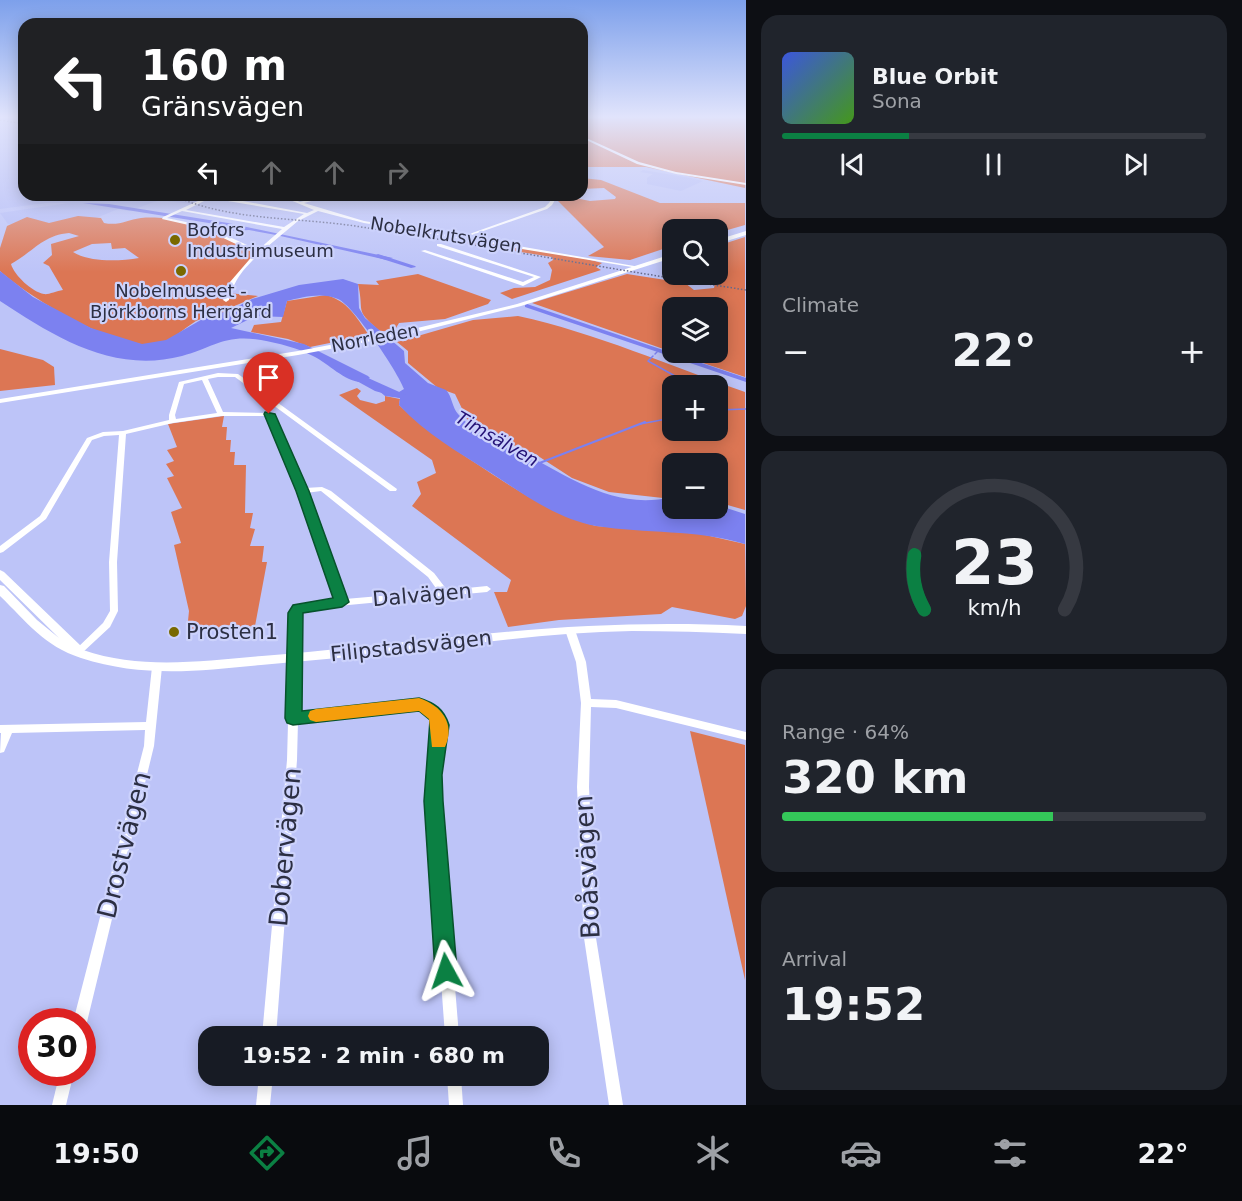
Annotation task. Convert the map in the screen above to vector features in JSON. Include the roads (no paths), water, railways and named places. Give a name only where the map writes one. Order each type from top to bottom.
[{"type":"street","points":[[659,169],[746,184]]},
{"type":"street","points":[[201,201],[167,217],[203,227],[260,253]]},
{"type":"street","points":[[234,201],[305,213]]},
{"type":"street","name":"Nobelkrutsvägen","points":[[296,201],[364,222],[638,267]]},
{"type":"street","points":[[300,203],[308,201]]},
{"type":"street","points":[[440,245],[539,277],[532,282],[518,283],[423,251],[440,245],[462,238],[546,208],[553,201]]},
{"type":"street","points":[[226,300],[232,283],[260,253],[305,213],[317,209]]},
{"type":"street","points":[[181,210],[287,229]]},
{"type":"street","points":[[728,239],[746,233]]},
{"type":"street","name":"Norrleden","points":[[0,399],[298,354],[395,335],[508,308],[662,259]]},
{"type":"street","points":[[173,421],[179,386],[186,381],[236,375],[393,489]]},
{"type":"street","points":[[204,378],[221,414]]},
{"type":"street","points":[[0,550],[43,517],[89,439],[103,434],[123,433],[173,421],[221,414],[269,414],[284,409]]},
{"type":"street","points":[[269,414],[302,491],[342,602]]},
{"type":"street","points":[[79,651],[107,625],[114,611],[113,562],[123,433]]},
{"type":"street","points":[[302,491],[322,489],[328,493],[431,575],[444,592]]},
{"type":"street","points":[[0,543],[18,537]]},
{"type":"street","name":"Filipstadsvägen","points":[[0,574],[79,651]]},
{"type":"street","name":"Filipstadsvägen","points":[[0,589],[53,640],[118,664],[157,667],[295,658],[570,630],[641,626],[746,630]]},
{"type":"street","name":"Dalvägen","points":[[295,658],[298,608],[487,589]]},
{"type":"street","name":"Boåsvägen","points":[[570,630],[581,662],[586,703],[583,787],[586,891],[590,938],[616,1105]]},
{"type":"street","name":"Dobervägen","points":[[270,1026],[288,818],[295,658]]},
{"type":"street","name":"Drostvägen","points":[[83,1008],[152,726],[157,667]]},
{"type":"street","points":[[586,703],[616,704],[746,736]]},
{"type":"street","points":[[293,718],[419,704],[430,709],[438,717],[440,725],[433,775],[434,801],[451,1026]]},
{"type":"street","points":[[0,749],[4,729],[152,726]]},
{"type":"street","points":[[59,1105],[64,1086]]},
{"type":"street","points":[[263,1105],[265,1086]]},
{"type":"street","points":[[455,1086],[456,1105]]},
{"type":"waterway","points":[[378,256],[413,267]]},
{"type":"waterway","points":[[527,306],[746,380]]},
{"type":"waterway","points":[[653,356],[648,361],[673,375]]},
{"type":"waterway","points":[[348,372],[379,389],[400,395]]},
{"type":"waterway","points":[[728,410],[746,409]]},
{"type":"waterway","points":[[640,424],[662,420]]},
{"type":"waterway","name":"Timsälven","points":[[537,464],[645,422]]},
{"type":"railway","points":[[188,201],[216,210],[239,214],[355,226],[746,290]]},
{"type":"place","name":"Bofors Industrimuseum","points":[[175,240]]},
{"type":"place","name":"Nobelmuseet - Björkborns Herrgård","points":[[181,271]]},
{"type":"place","name":"Prosten1","points":[[174,632]]}]
